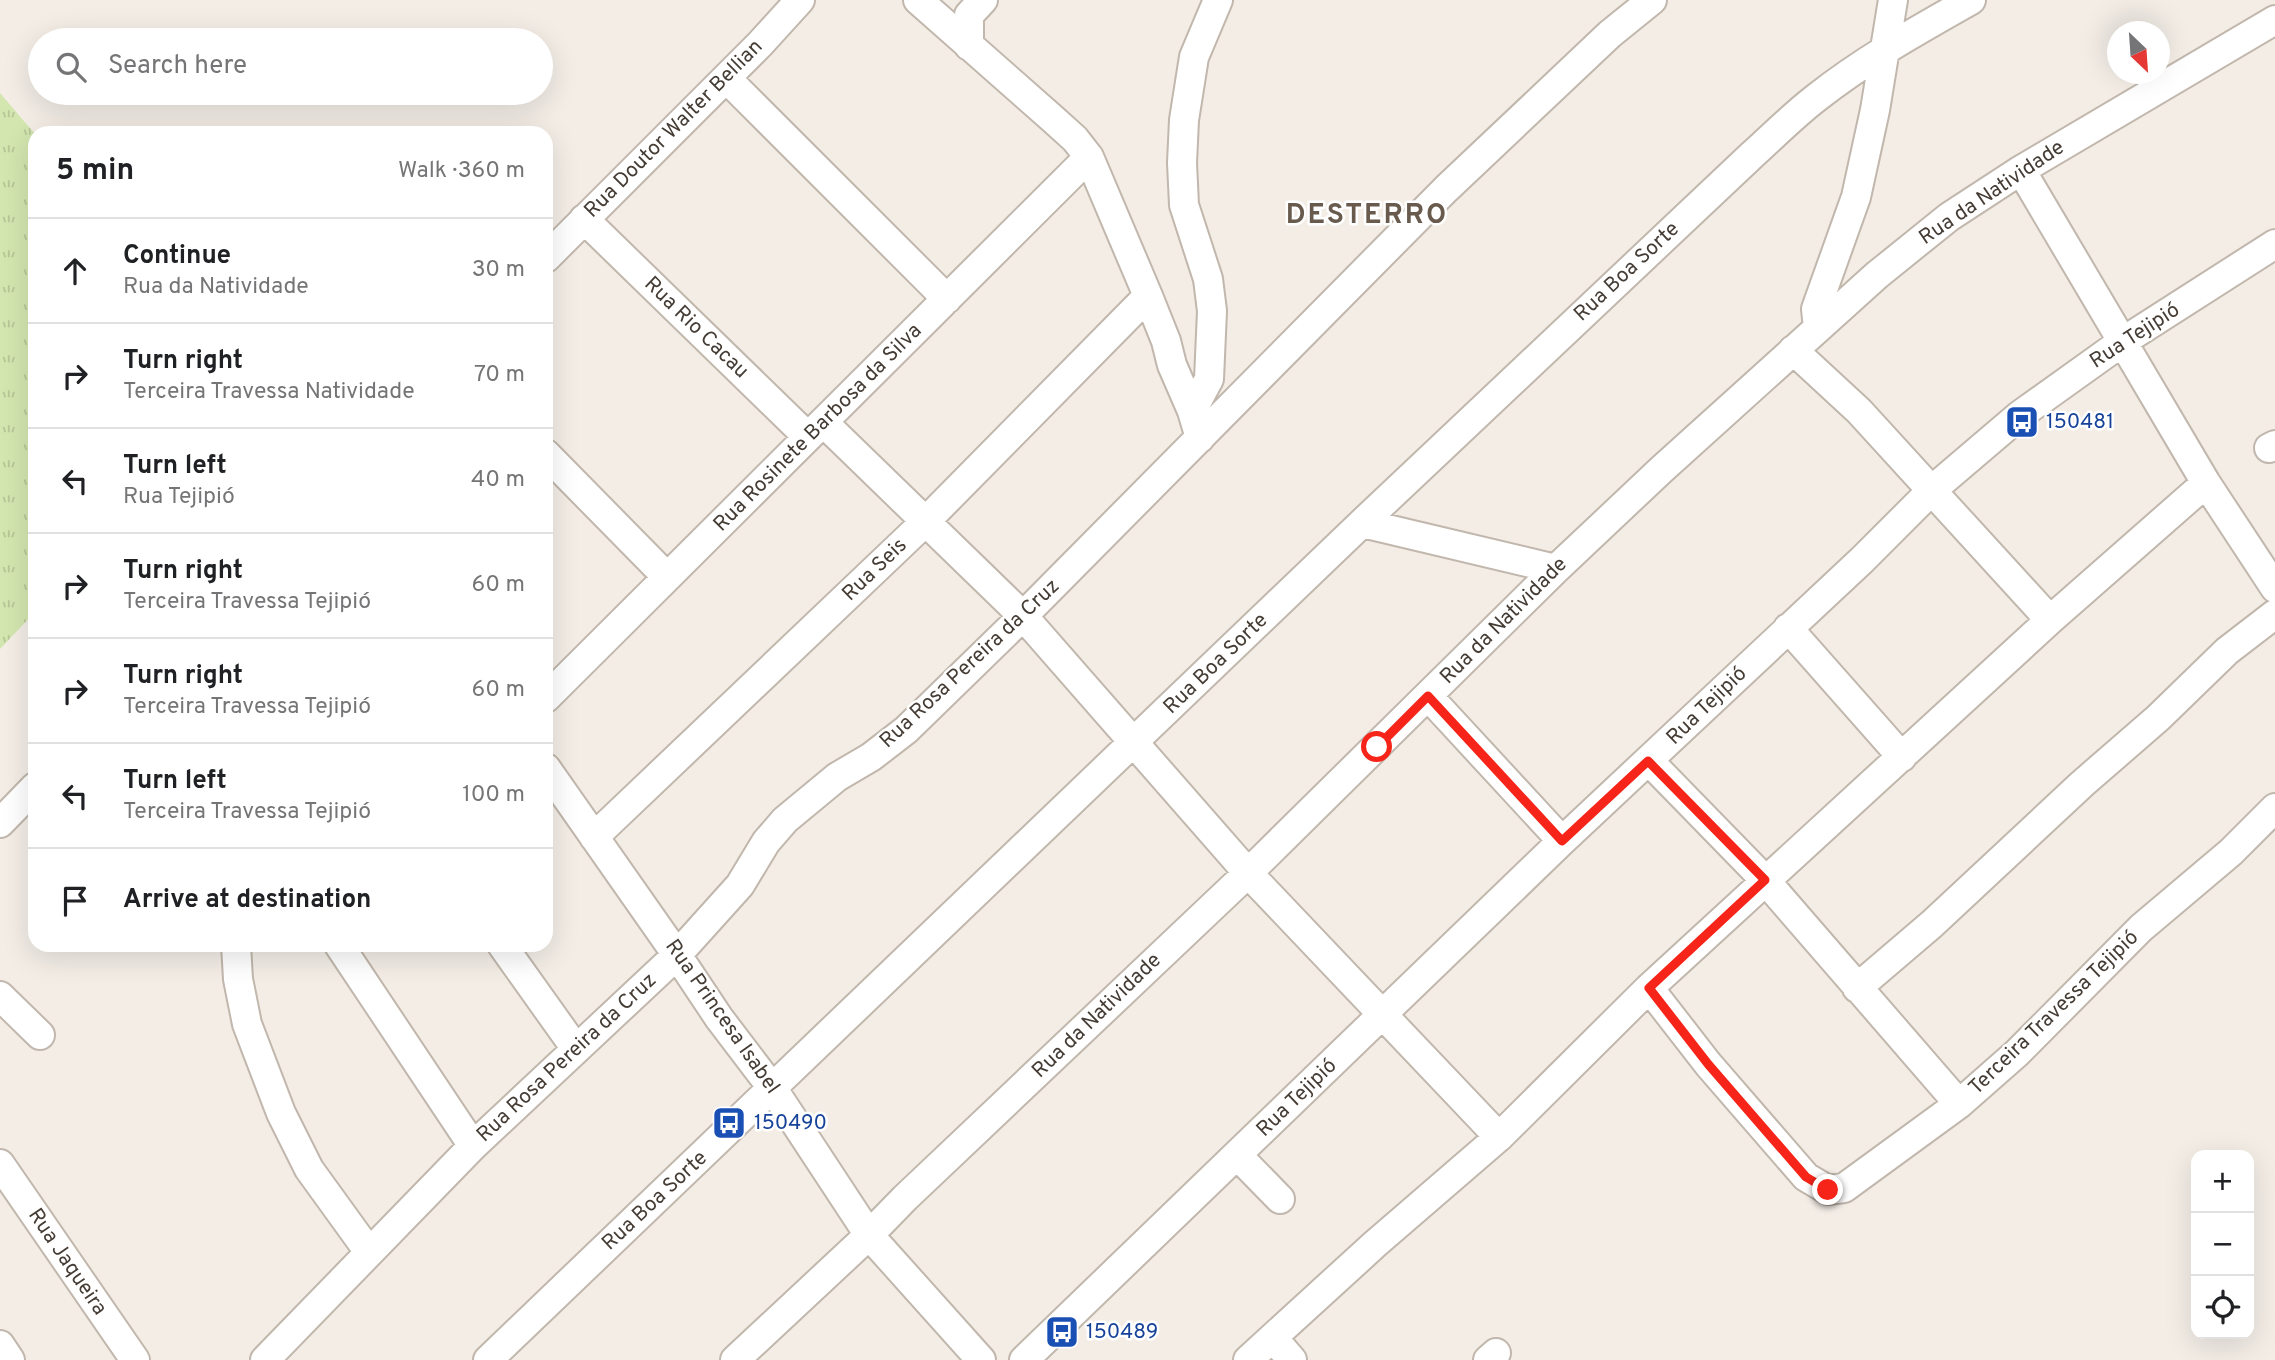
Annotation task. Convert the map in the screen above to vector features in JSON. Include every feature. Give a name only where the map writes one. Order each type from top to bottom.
[{"type":"street","name":"Rua Doutor Walter Bellian","points":[[553,251],[800,0]]},
{"type":"street","points":[[918,0],[1075,139],[1089,157],[1166,341],[1172,365],[1192,411],[1200,438]]},
{"type":"street","points":[[969,46],[970,15],[983,0]]},
{"type":"street","points":[[1192,411],[1209,379],[1212,311],[1208,279],[1184,205],[1184,120],[1194,57],[1218,0]]},
{"type":"street","name":"Rua Rosa Pereira da Cruz","points":[[265,1360],[473,1146],[677,955],[740,885],[766,842],[785,820],[837,777],[871,757],[905,730],[1023,616],[1446,189],[1610,34],[1623,10],[1653,0]]},
{"type":"street","points":[[1818,328],[1816,309],[1856,197],[1875,110],[1893,0]]},
{"type":"street","name":"Rua Boa Sorte","points":[[488,1360],[1362,523],[1752,155],[1815,99],[1884,51],[1971,0]]},
{"type":"street","name":"Rua da Natividade","points":[[735,1360],[1248,873],[1556,569],[1877,275],[1949,217],[2021,170],[2275,20]]},
{"type":"street","points":[[726,78],[947,299]]},
{"type":"street","name":"Rua Rosinete Barbosa da Silva","points":[[553,691],[1089,157]]},
{"type":"street","points":[[2021,170],[2206,483],[2275,588]]},
{"type":"street","name":"Rua Rio Cacau","points":[[584,219],[816,430],[925,522],[1023,616],[1248,873],[1499,1137]]},
{"type":"street","name":"Rua Tejipió","points":[[1024,1360],[1562,841],[1933,490],[2020,415],[2122,342],[2275,244]]},
{"type":"street","name":"Rua Seis","points":[[594,837],[925,522],[1148,296]]},
{"type":"street","points":[[1793,350],[1858,411],[2050,620]]},
{"type":"street","points":[[553,461],[667,578]]},
{"type":"street","points":[[1248,1360],[1375,1244],[1499,1137],[1649,988],[1765,880],[2050,620],[2206,483]]},
{"type":"street","points":[[1362,523],[1556,569]]},
{"type":"street","points":[[1857,988],[1941,916],[2082,784],[2158,718],[2227,651],[2275,614]]},
{"type":"street","points":[[1788,628],[1902,757]]},
{"type":"street","points":[[1428,696],[1562,841]]},
{"type":"street","name":"Terceira Travessa Tejipió","points":[[1648,761],[1765,880],[1959,1104],[2017,1053],[2141,928],[2231,852],[2275,808]]},
{"type":"street","name":"Rua Princesa Isabel","points":[[553,778],[719,1018],[773,1089],[869,1235],[981,1360]]},
{"type":"street","points":[[0,822],[28,794]]},
{"type":"street","points":[[236,952],[238,979],[247,1024],[281,1113],[309,1168],[369,1252]]},
{"type":"street","points":[[344,952],[473,1146]]},
{"type":"street","points":[[507,952],[576,1049]]},
{"type":"street","points":[[1649,988],[1708,1064],[1806,1177],[1821,1187],[1834,1190],[1844,1188],[1959,1104]]},
{"type":"street","points":[[0,996],[40,1035]]},
{"type":"street","points":[[1238,1156],[1280,1199]]},
{"type":"street","name":"Rua Jaqueira","points":[[0,1164],[135,1360]]},
{"type":"street","points":[[1273,1338],[1292,1360]]},
{"type":"street","points":[[0,1345],[10,1360]]},
{"type":"green space","points":[[0,93],[28,126],[28,619],[0,649]]},
{"type":"place","name":"150481","points":[[2022,422]]},
{"type":"place","name":"150490","points":[[729,1123]]},
{"type":"place","name":"150489","points":[[1062,1332]]},
{"type":"district","name":"DESTERRO","points":[[1367,216]]},
{"type":"route","points":[[1377,747],[1428,696],[1562,841],[1648,761],[1765,880],[1649,988],[1708,1064],[1806,1177],[1828,1190]]}]
